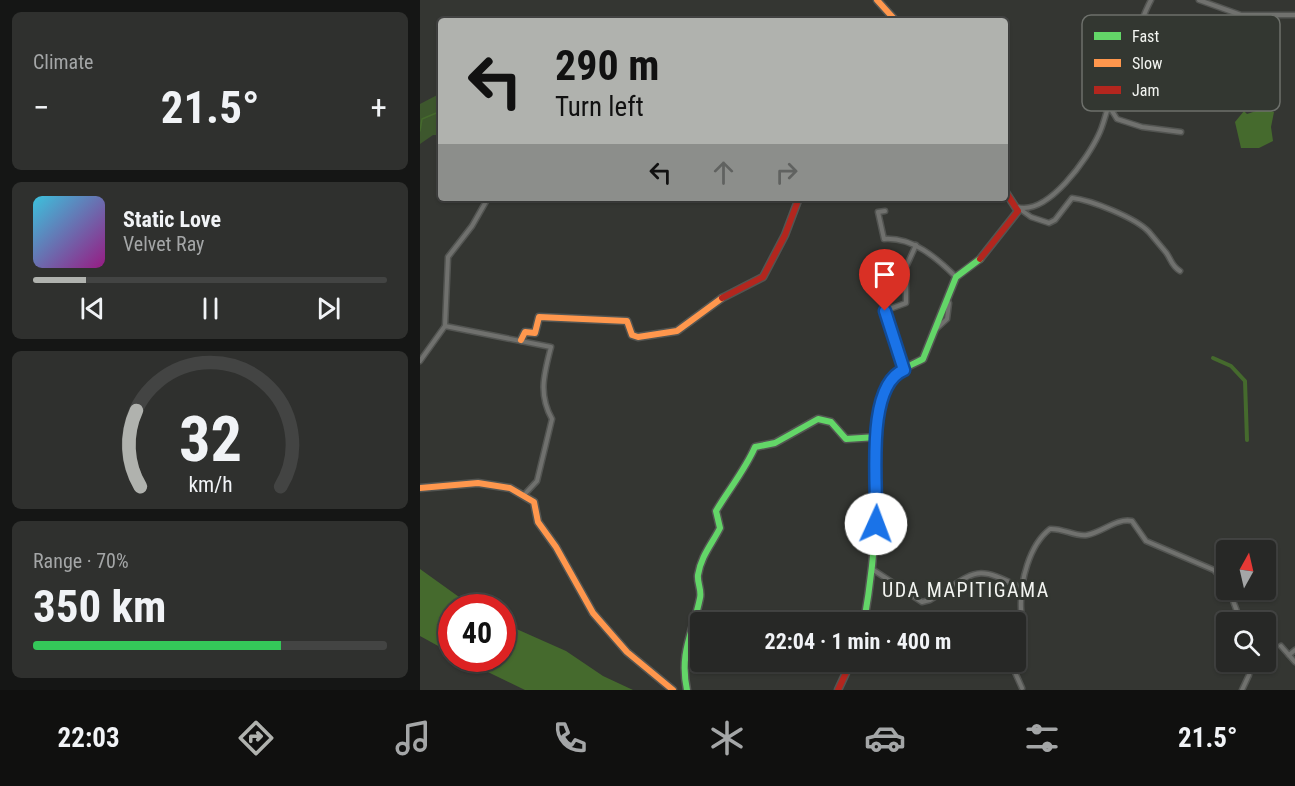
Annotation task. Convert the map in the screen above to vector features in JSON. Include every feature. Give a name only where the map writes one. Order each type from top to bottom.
[{"type":"street","points":[[877,0],[893,18]]},
{"type":"street","points":[[1142,15],[1150,0]]},
{"type":"street","points":[[1198,0],[1241,15],[1295,15]]},
{"type":"street","points":[[1017,207],[1040,205],[1059,191],[1100,134],[1107,111]]},
{"type":"street","points":[[1112,111],[1117,119],[1142,127],[1181,132]]},
{"type":"street","points":[[1008,195],[1017,207],[1031,217],[1049,223],[1055,220],[1072,198],[1104,208],[1139,224],[1149,232],[1166,252],[1172,266],[1180,272]]},
{"type":"street","points":[[420,361],[445,326],[448,257],[472,226],[486,201]]},
{"type":"street","points":[[521,340],[525,332],[534,333],[539,317],[627,321],[632,335],[638,337],[677,331],[713,302],[763,277],[785,235],[798,201]]},
{"type":"street","points":[[865,612],[872,568],[877,502],[877,437],[881,401],[887,384],[896,374],[923,359],[932,331],[956,277],[981,260],[1013,219],[1017,207]]},
{"type":"street","points":[[885,211],[878,212],[884,239],[900,238],[916,245],[956,277]]},
{"type":"street","points":[[904,370],[885,311],[906,303],[906,267],[916,245]]},
{"type":"street","points":[[445,326],[551,347],[542,380],[544,403],[552,419],[537,481],[524,496]]},
{"type":"street","points":[[687,690],[683,678],[684,650],[688,629],[701,590],[698,580],[701,566],[707,548],[720,528],[716,512],[733,481],[746,468],[755,447],[785,438],[818,419],[831,422],[846,439],[877,437]]},
{"type":"street","points":[[420,488],[478,483],[510,488],[534,502],[538,522],[556,547],[593,613],[627,652],[673,690]]},
{"type":"street","points":[[1023,612],[1022,589],[1030,559],[1043,534],[1050,529],[1082,536],[1124,520],[1132,521],[1146,541],[1216,572]]},
{"type":"street","points":[[872,568],[922,602],[930,600],[975,573],[984,571],[1002,577],[1022,589]]},
{"type":"street","points":[[1281,646],[1295,662]]},
{"type":"street","points":[[1289,655],[1295,650]]},
{"type":"street","points":[[838,690],[846,672]]},
{"type":"street","points":[[1015,672],[1022,688]]},
{"type":"street","points":[[1242,690],[1249,672]]},
{"type":"shaded area","points":[[438,95],[438,135],[433,135],[420,144],[420,104]]},
{"type":"shaded area","points":[[1244,111],[1247,114],[1256,111],[1274,112],[1271,127],[1273,141],[1259,148],[1241,148],[1235,122]]},
{"type":"shaded area","points":[[420,569],[455,594],[438,594],[438,646],[420,636]]},
{"type":"shaded area","points":[[516,629],[566,651],[603,676],[633,690],[525,690],[488,672],[516,672]]},
{"type":"waterway","points":[[420,131],[422,119],[438,112]]},
{"type":"waterway","points":[[1213,358],[1231,366],[1245,381],[1247,440]]},
{"type":"traffic: fast","points":[[866,612],[875,533],[876,428],[881,399],[894,376],[923,359],[956,277],[980,259]]},
{"type":"traffic: fast","points":[[687,690],[686,653],[700,598],[699,568],[720,528],[716,511],[742,472],[755,447],[775,443],[818,419],[831,422],[846,439],[877,437]]},
{"type":"traffic: slow","points":[[877,0],[893,18]]},
{"type":"traffic: slow","points":[[521,340],[525,332],[535,333],[539,317],[627,321],[632,335],[638,337],[677,331],[722,298]]},
{"type":"traffic: slow","points":[[420,488],[478,483],[510,488],[534,502],[538,522],[556,547],[593,613],[627,652],[673,690]]},
{"type":"traffic: jam","points":[[980,259],[1018,211],[1008,196]]},
{"type":"traffic: jam","points":[[722,298],[763,277],[785,235],[798,201]]},
{"type":"traffic: jam","points":[[838,690],[846,672]]},
{"type":"district","name":"UDA MAPITIGAMA","points":[[966,590]]},
{"type":"route","points":[[876,524],[877,420],[887,384],[896,374],[904,370],[885,311]]}]
